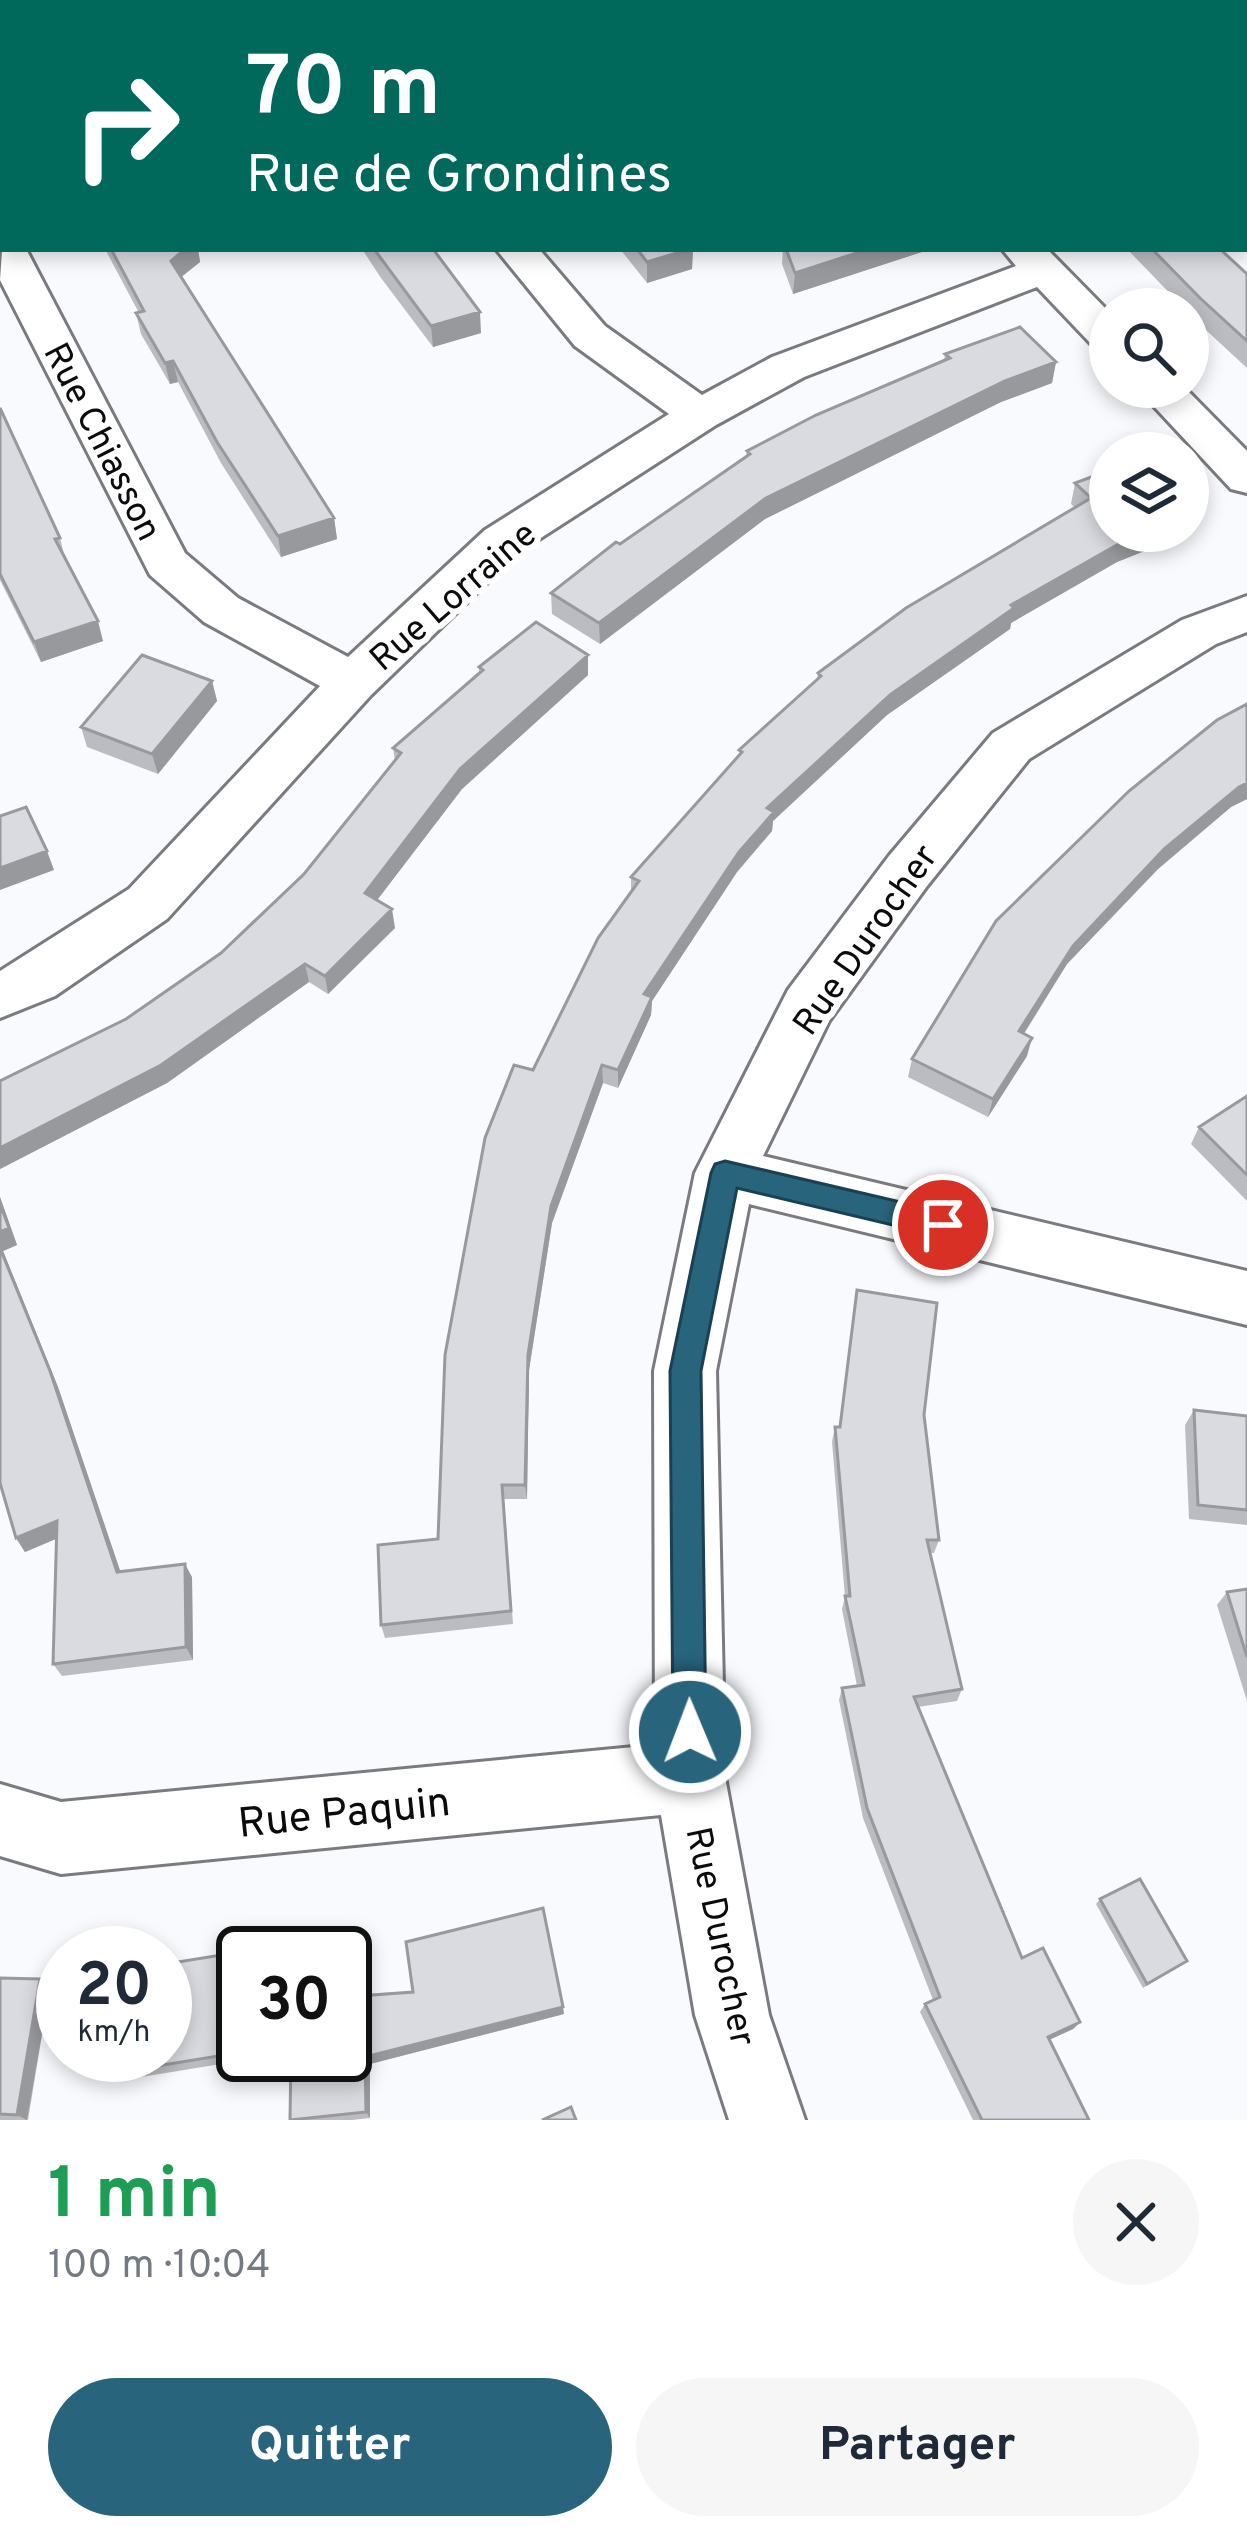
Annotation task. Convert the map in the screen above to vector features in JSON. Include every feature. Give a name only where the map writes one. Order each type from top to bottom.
[{"type":"street","name":"Rue Chiasson","points":[[7,252],[167,563],[221,610],[353,682]]},
{"type":"street","points":[[520,252],[590,336],[700,415]]},
{"type":"street","name":"Rue Lorraine","points":[[0,995],[34,980],[148,904],[353,682],[502,541],[700,415],[788,367],[1033,260]]},
{"type":"street","points":[[1033,260],[1089,317]]},
{"type":"street","points":[[1179,408],[1247,478]]},
{"type":"street","name":"Rue Durocher","points":[[767,2120],[732,2015],[690,1777],[686,1371],[725,1173],[808,1006],[908,872],[1011,746],[1199,632],[1247,613]]},
{"type":"street","points":[[725,1173],[1247,1298]]},
{"type":"street","name":"Rue Paquin","points":[[0,1820],[62,1838],[690,1777]]},
{"type":"building","points":[[113,252],[182,252],[171,261],[334,518],[278,536],[217,442],[173,361],[165,363],[136,313],[144,311]]},
{"type":"building","points":[[376,252],[435,252],[480,312],[431,326]]},
{"type":"building","points":[[639,252],[680,252],[647,262]]},
{"type":"building","points":[[787,252],[860,252],[795,273]]},
{"type":"building","points":[[1155,252],[1223,252],[1247,274],[1247,341],[1209,306],[1209,288],[1190,288]]},
{"type":"building","points":[[1020,327],[1056,362],[1005,381],[766,498],[599,623],[551,593],[616,542],[620,544],[750,454],[747,451],[816,415],[950,358],[945,354]]},
{"type":"building","points":[[0,408],[60,538],[55,539],[98,621],[34,642],[0,574]]},
{"type":"building","points":[[1089,478],[1089,496],[1075,483]]},
{"type":"building","points":[[1089,499],[1089,552],[1104,552],[1011,605],[1014,608],[890,695],[767,808],[774,812],[739,852],[644,994],[652,997],[618,1070],[602,1065],[551,1206],[528,1355],[525,1485],[502,1485],[511,1611],[381,1625],[378,1545],[438,1539],[445,1355],[485,1138],[514,1065],[533,1070],[598,938],[639,881],[631,877],[742,752],[739,750],[821,676],[818,673],[906,608]]},
{"type":"building","points":[[536,622],[588,655],[460,769],[365,893],[392,909],[325,976],[305,964],[161,1065],[0,1148],[0,1081],[126,1019],[221,953],[304,874],[401,753],[393,748],[483,670],[479,667]]},
{"type":"building","points":[[142,655],[212,681],[152,754],[81,727]]},
{"type":"building","points":[[1247,704],[1247,783],[1164,849],[1073,946],[1019,1031],[1032,1038],[993,1099],[912,1059],[996,921],[1129,791],[1217,720]]},
{"type":"building","points":[[26,807],[47,851],[0,868],[0,816]]},
{"type":"building","points":[[1247,1096],[1247,1175],[1199,1127]]},
{"type":"building","points":[[0,1204],[9,1228],[0,1232]]},
{"type":"building","points":[[0,1248],[50,1371],[117,1572],[185,1564],[186,1647],[53,1664],[57,1521],[16,1538],[0,1483]]},
{"type":"building","points":[[857,1290],[937,1303],[924,1415],[939,1540],[927,1540],[962,1689],[914,1697],[1022,1958],[1043,1948],[1080,2022],[1048,2037],[1089,2120],[982,2120],[925,2004],[940,1997],[867,1808],[842,1688],[864,1685],[845,1596],[850,1596],[835,1427],[840,1427]]},
{"type":"building","points":[[1194,1410],[1247,1416],[1247,1510],[1198,1505]]},
{"type":"building","points":[[1247,1589],[1247,1657],[1227,1592]]},
{"type":"building","points":[[1140,1879],[1187,1961],[1147,1984],[1100,1899]]},
{"type":"building","points":[[543,1908],[563,2007],[372,2055],[372,1995],[413,1992],[406,1942]]},
{"type":"building","points":[[216,1956],[216,2056],[192,2060],[192,1960]]},
{"type":"building","points":[[0,1978],[36,1979],[17,2115],[0,2114]]},
{"type":"building","points":[[291,2082],[365,2082],[366,2112],[290,2120]]},
{"type":"building","points":[[571,2107],[576,2120],[542,2120]]},
{"type":"route","points":[[690,1732],[686,1371],[725,1173],[943,1225]]}]
